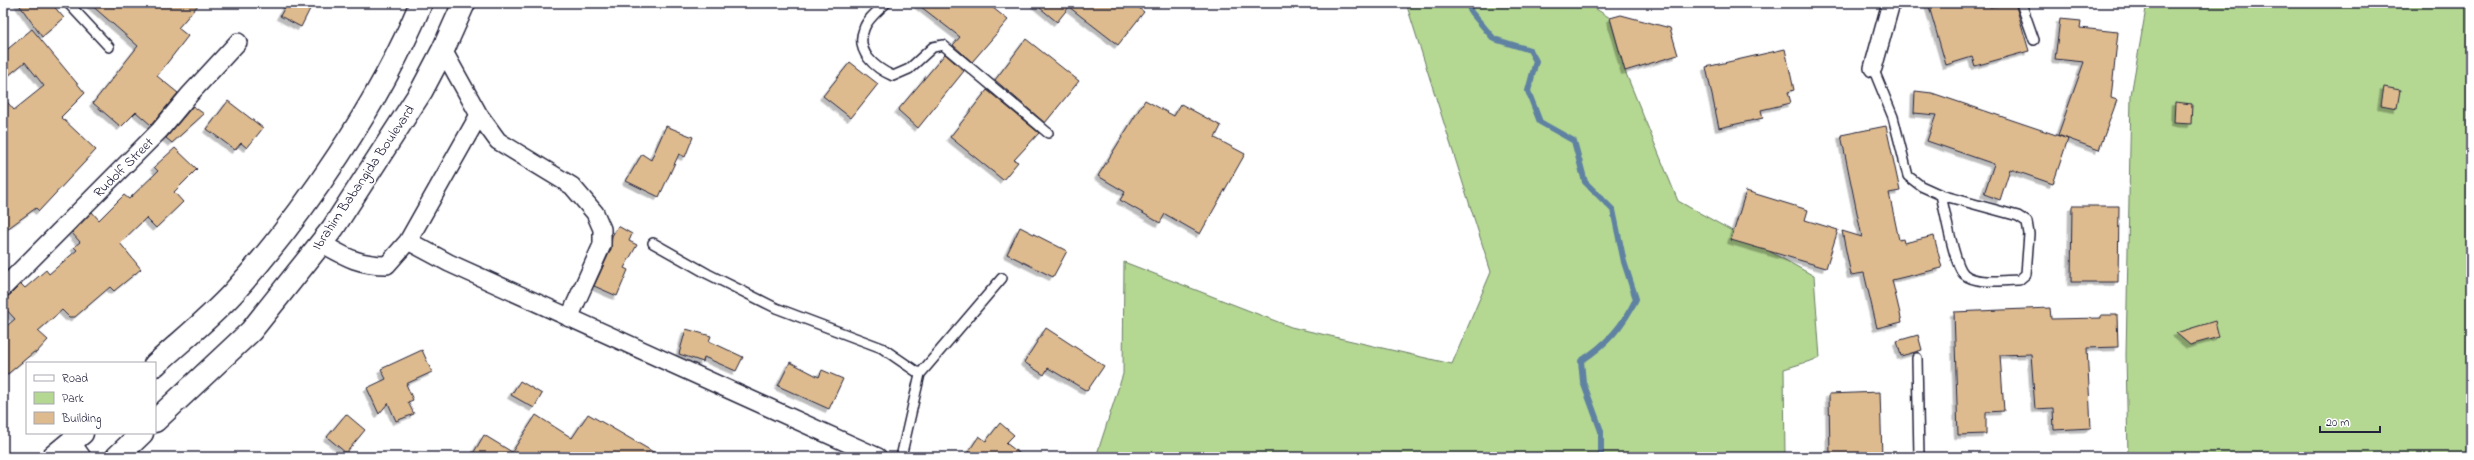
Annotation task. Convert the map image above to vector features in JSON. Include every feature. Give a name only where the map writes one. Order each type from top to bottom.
[{"type":"street","points":[[156,364],[232,293],[331,167],[378,88],[421,3]]},
{"type":"street","name":"Ibrahim Babangida Boulevard","points":[[156,420],[250,331],[322,243],[422,90],[443,50],[464,3]]},
{"type":"street","points":[[1873,68],[1891,3]]},
{"type":"street","name":"Rudolf Street","points":[[3,288],[160,130],[190,94],[238,42]]},
{"type":"street","points":[[443,50],[478,115],[498,141],[572,186],[595,213],[602,229],[602,245],[569,318]]},
{"type":"street","points":[[322,243],[354,262],[366,265],[387,265],[408,241],[478,115]]},
{"type":"street","points":[[408,241],[449,263],[878,457]]},
{"type":"street","points":[[117,457],[141,434]]},
{"type":"street","points":[[53,457],[79,444]]},
{"type":"lane","points":[[68,3],[109,47]]},
{"type":"lane","points":[[886,3],[864,29],[862,44],[867,57],[878,69],[893,76],[909,70],[933,47],[943,46],[1048,132]]},
{"type":"lane","points":[[2021,3],[2034,40]]},
{"type":"lane","points":[[1873,68],[1893,117],[1908,176],[1921,186],[1941,195],[2018,216],[2027,222],[2030,234],[2026,274],[2019,280],[1977,280],[1964,274],[1958,263],[1941,195]]},
{"type":"lane","points":[[653,242],[708,274],[776,308],[882,348],[920,374]]},
{"type":"lane","points":[[901,457],[920,374],[1002,278]]},
{"type":"lane","points":[[1917,358],[1919,457]]},
{"type":"green space","points":[[1406,3],[1587,3],[1610,18],[1625,71],[1678,201],[1814,276],[1820,358],[1784,369],[1785,457],[1096,457],[1123,374],[1124,262],[1291,327],[1452,364],[1491,272]]},
{"type":"green space","points":[[2147,3],[2471,3],[2471,457],[2128,457],[2126,355],[2131,95]]},
{"type":"building","points":[[18,3],[51,3],[64,18],[42,37]]},
{"type":"building","points":[[89,3],[200,3],[178,28],[188,36],[157,76],[178,93],[151,125],[136,112],[121,127],[93,103],[138,46]]},
{"type":"building","points":[[287,3],[313,3],[301,27],[280,16]]},
{"type":"building","points":[[916,3],[987,3],[1008,20],[972,62],[953,45],[960,37]]},
{"type":"building","points":[[1034,3],[1133,3],[1144,12],[1118,45],[1069,7],[1057,22]]},
{"type":"building","points":[[1928,3],[1989,3],[1990,7],[2015,3],[2029,51],[1975,66],[1972,57],[1946,65]]},
{"type":"building","points":[[1621,15],[1670,28],[1678,55],[1625,71],[1610,18]]},
{"type":"building","points":[[2060,19],[2081,21],[2080,28],[2118,32],[2111,98],[2117,100],[2099,150],[2058,135],[2084,62],[2055,59]]},
{"type":"building","points":[[32,29],[85,93],[61,117],[96,150],[39,211],[36,208],[3,232],[3,97],[14,110],[44,86],[25,62],[3,80],[3,53]]},
{"type":"building","points":[[1026,39],[1079,81],[1045,123],[995,80]]},
{"type":"building","points":[[1785,49],[1794,90],[1788,92],[1791,103],[1761,110],[1763,118],[1719,128],[1706,67]]},
{"type":"building","points":[[945,54],[964,71],[918,128],[898,110]]},
{"type":"building","points":[[850,62],[878,84],[851,118],[823,96]]},
{"type":"building","points":[[2384,87],[2400,90],[2397,108],[2381,105]]},
{"type":"building","points":[[987,90],[1039,133],[1014,160],[1018,162],[1003,180],[950,137]]},
{"type":"building","points":[[1915,91],[1932,93],[2068,139],[2053,184],[2010,169],[2000,200],[1984,194],[1994,164],[1927,141],[1936,115],[1914,113]]},
{"type":"building","points":[[1145,100],[1174,116],[1181,104],[1221,126],[1215,138],[1245,154],[1200,234],[1165,214],[1160,223],[1120,200],[1125,192],[1098,176]]},
{"type":"building","points":[[228,101],[263,128],[247,148],[241,143],[235,150],[207,129]]},
{"type":"building","points":[[2175,102],[2192,104],[2191,124],[2174,123]]},
{"type":"building","points":[[193,106],[204,114],[172,143],[166,138]]},
{"type":"building","points":[[666,126],[693,137],[685,157],[679,154],[659,197],[626,181],[642,154],[651,160]]},
{"type":"building","points":[[1886,126],[1900,191],[1889,193],[1899,240],[1903,239],[1904,243],[1934,236],[1942,268],[1892,280],[1902,322],[1877,328],[1864,273],[1851,275],[1842,231],[1862,237],[1841,135]]},
{"type":"building","points":[[175,148],[197,169],[174,192],[183,202],[156,228],[146,218],[120,243],[141,269],[114,291],[110,287],[75,317],[69,317],[62,310],[38,331],[48,340],[36,353],[34,352],[3,378],[3,329],[15,319],[3,306],[3,298],[10,295],[21,284],[25,288],[46,270],[49,274],[77,250],[74,247],[80,242],[72,233],[92,212],[99,220],[124,195],[129,199],[158,171],[154,167]]},
{"type":"building","points":[[1746,191],[1808,210],[1805,220],[1838,230],[1826,268],[1731,240]]},
{"type":"building","points":[[2072,206],[2119,206],[2118,282],[2071,282]]},
{"type":"building","points":[[618,226],[632,234],[629,241],[637,245],[624,268],[628,270],[617,296],[594,286],[611,249],[612,236]]},
{"type":"building","points":[[1020,227],[1067,251],[1053,277],[1007,254]]},
{"type":"building","points":[[2050,308],[2051,319],[2101,318],[2101,315],[2117,315],[2118,347],[2087,348],[2091,428],[2054,430],[2053,408],[2035,409],[2031,354],[2000,355],[2004,411],[1986,412],[1986,434],[1958,435],[1954,312]]},
{"type":"building","points":[[2215,321],[2219,337],[2190,345],[2176,333]]},
{"type":"building","points":[[1046,328],[1104,366],[1087,391],[1048,368],[1044,375],[1024,362]]},
{"type":"building","points":[[686,329],[711,336],[709,341],[743,357],[736,371],[704,357],[703,362],[679,354]]},
{"type":"building","points":[[1918,335],[1922,350],[1901,356],[1897,341]]},
{"type":"building","points":[[422,350],[432,372],[406,384],[413,400],[408,402],[414,414],[396,421],[388,403],[379,414],[367,388],[386,379],[381,369]]},
{"type":"building","points":[[790,362],[819,377],[822,370],[843,379],[829,409],[778,386]]},
{"type":"building","points":[[520,381],[542,394],[534,408],[511,395]]},
{"type":"building","points":[[1880,392],[1882,457],[1830,457],[1829,394]]},
{"type":"building","points":[[346,414],[365,430],[346,453],[327,437]]},
{"type":"building","points":[[588,414],[662,457],[471,457],[484,435],[512,452],[536,415],[572,438]]},
{"type":"building","points":[[1000,423],[1014,435],[1006,443],[1024,457],[965,457],[979,436],[986,441]]},
{"type":"waterway","points":[[1468,3],[1471,12],[1494,39],[1530,50],[1536,61],[1528,91],[1540,122],[1574,141],[1585,182],[1613,210],[1624,262],[1636,299],[1626,318],[1613,334],[1599,348],[1581,361],[1583,382],[1601,431],[1601,457]]}]
